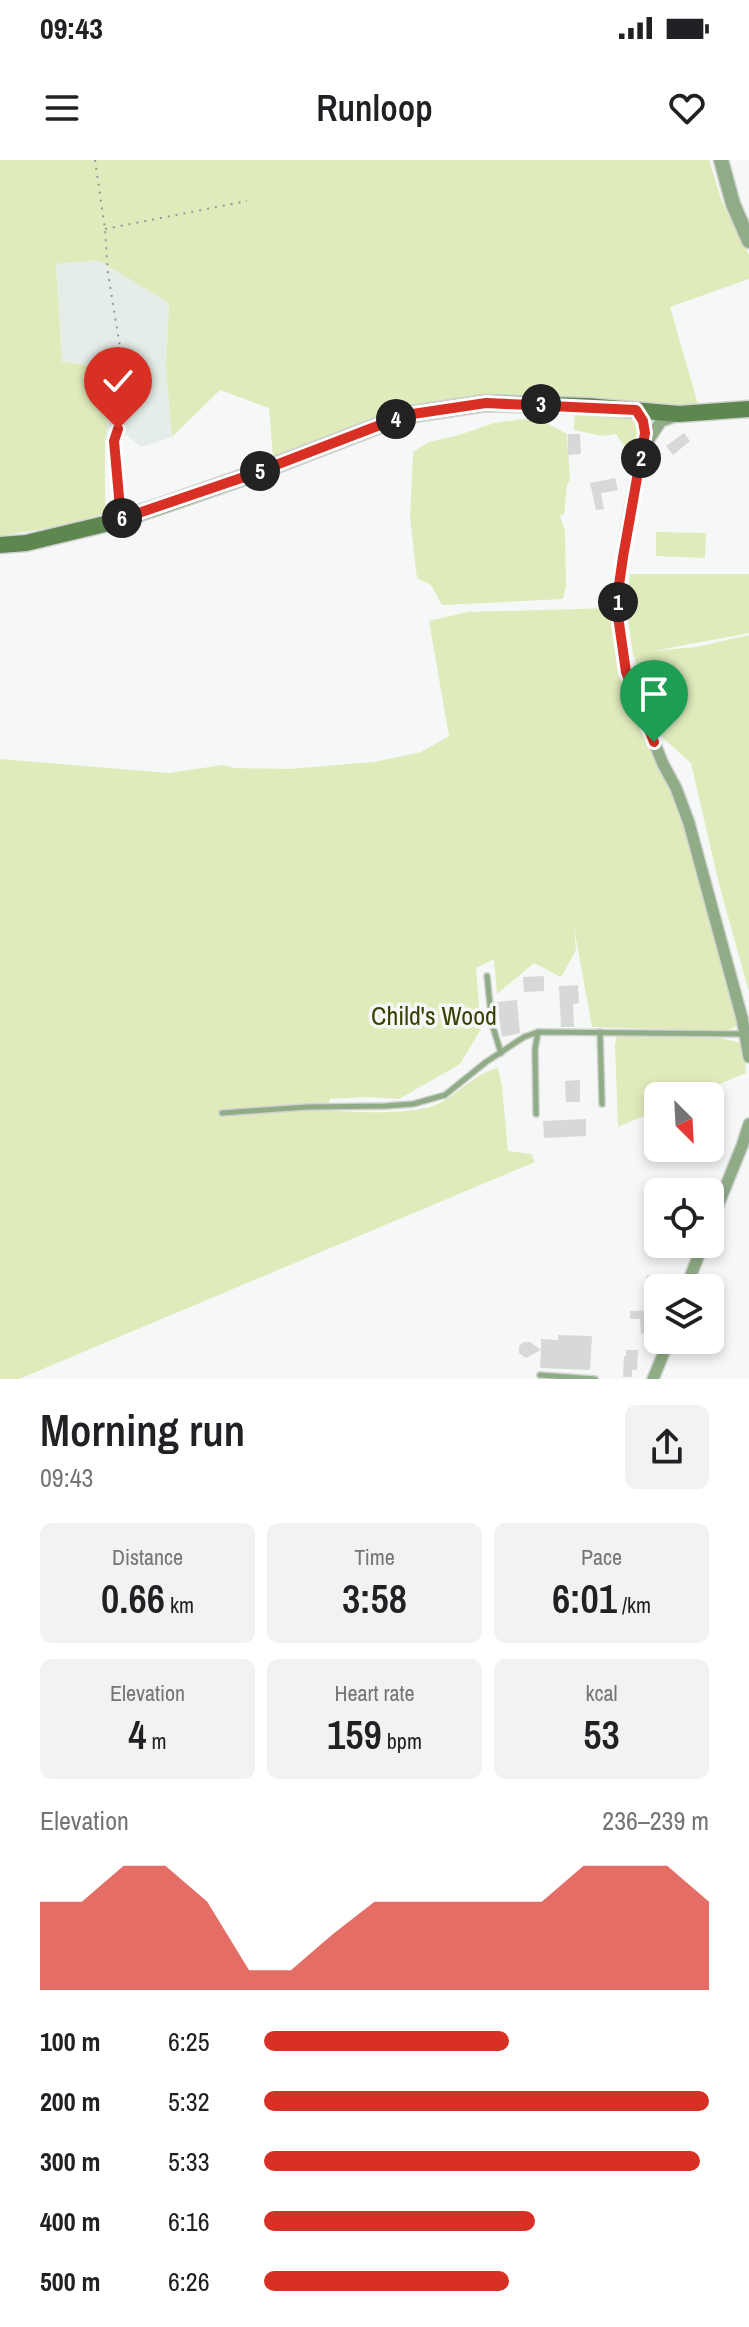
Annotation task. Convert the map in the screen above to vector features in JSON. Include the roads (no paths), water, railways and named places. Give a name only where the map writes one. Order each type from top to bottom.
[{"type":"main road","points":[[0,545],[26,543],[121,519],[250,475],[406,415],[486,403],[546,404],[679,414],[749,409]]},
{"type":"street","points":[[721,160],[733,204],[749,241]]},
{"type":"street","points":[[636,410],[643,421],[644,448],[628,520],[619,585],[618,616],[626,672],[689,823],[746,1035],[749,1057]]},
{"type":"street","points":[[644,448],[661,421],[679,414]]},
{"type":"street","points":[[724,1190],[749,1124]]},
{"type":"street","points":[[653,1379],[663,1354]]},
{"type":"lane","points":[[487,976],[492,1024],[501,1053]]},
{"type":"lane","points":[[222,1113],[413,1104],[445,1095],[486,1062],[524,1037],[538,1032],[746,1035]]},
{"type":"lane","points":[[536,1114],[535,1049],[538,1032]]},
{"type":"lane","points":[[600,1032],[602,1104]]},
{"type":"lane","points":[[540,1375],[595,1379]]},
{"type":"park label","name":"Child's Wood","points":[[434,1015]]}]
